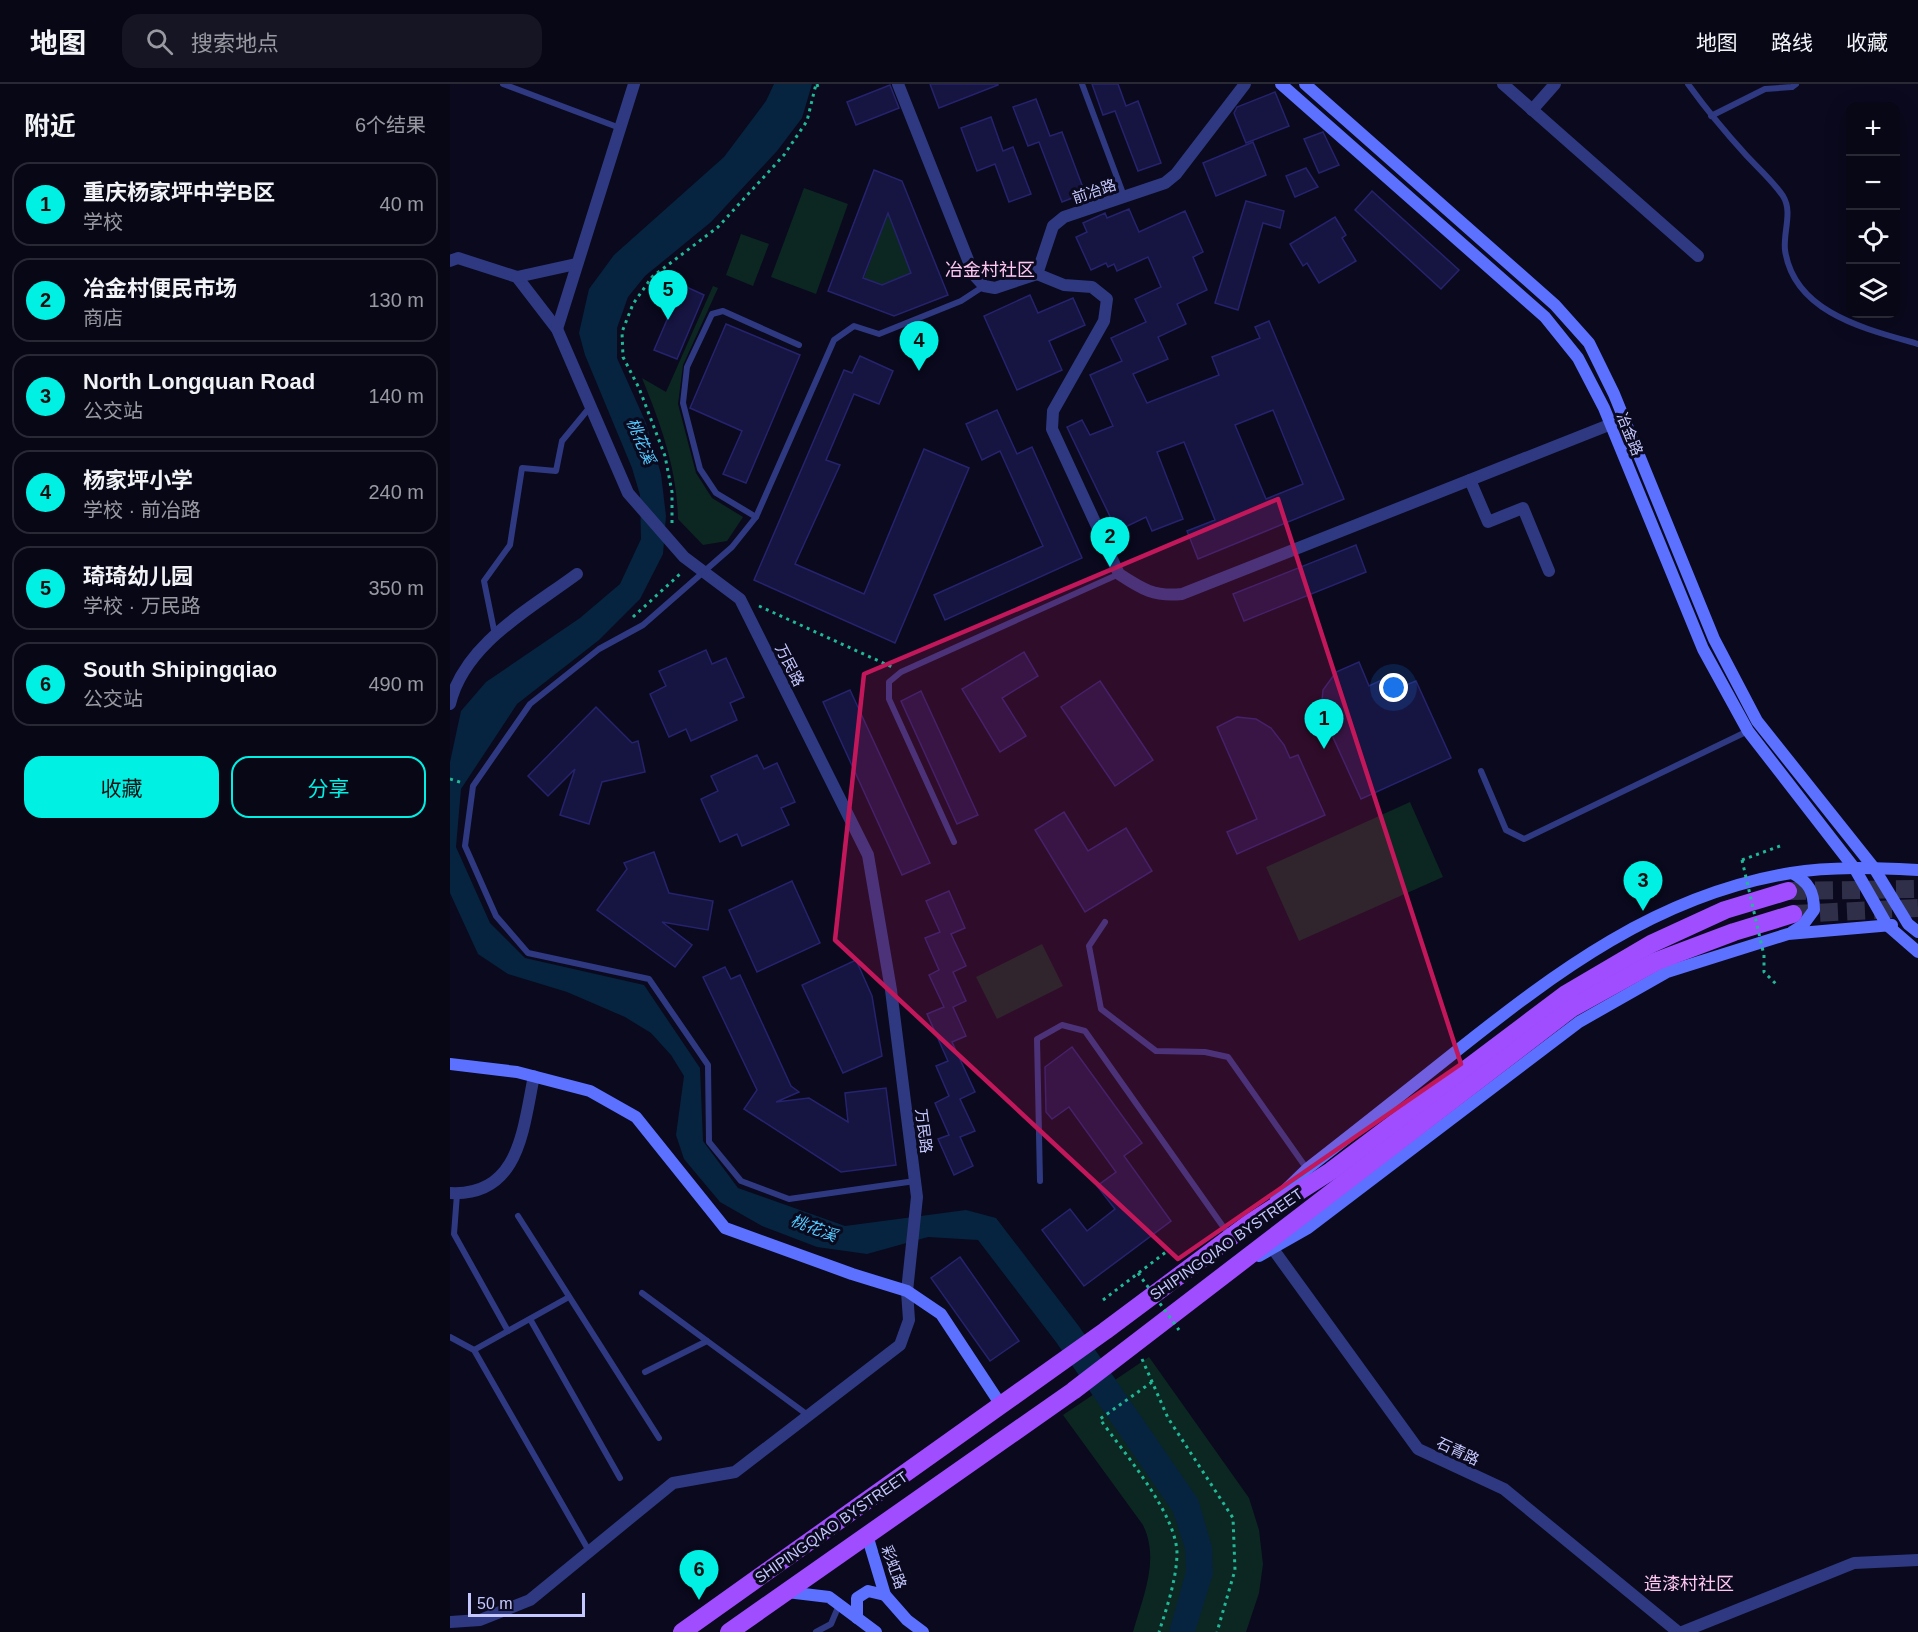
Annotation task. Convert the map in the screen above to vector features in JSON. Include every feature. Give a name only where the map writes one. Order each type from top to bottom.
[{"type":"main road","name":"冶金路","points":[[1281,84],[1545,317],[1578,358],[1610,424],[1703,649],[1748,731],[1855,869],[1887,925],[1918,952]]},
{"type":"main road","name":"冶金路","points":[[1305,84],[1555,305],[1589,343],[1624,419],[1714,639],[1757,721],[1874,868],[1915,927]]},
{"type":"main road","points":[[1251,1222],[1307,1169],[1566,967],[1624,933],[1720,890],[1791,873],[1874,868],[1918,870]]},
{"type":"main road","points":[[1788,934],[1803,925],[1814,910],[1811,888],[1803,879],[1791,873]]},
{"type":"main road","name":"SHIPINGQIAO BYSTREET","points":[[682,1632],[1105,1331],[1251,1222],[1330,1171],[1566,994],[1661,939],[1725,909],[1788,891]]},
{"type":"main road","name":"SHIPINGQIAO BYSTREET","points":[[729,1632],[1074,1391],[1572,1008],[1657,961],[1734,932],[1793,914]]},
{"type":"main road","points":[[1234,1268],[1273,1249],[1308,1228],[1579,1022],[1667,972],[1788,934],[1887,925],[1915,927]]},
{"type":"main road","points":[[450,1064],[517,1071],[590,1091],[636,1117],[725,1228],[852,1274],[908,1287],[941,1314],[1001,1405]]},
{"type":"main road","name":"彩虹路","points":[[867,1535],[885,1595],[907,1620],[923,1632]]},
{"type":"main road","points":[[857,1618],[857,1598],[868,1591],[885,1595]]},
{"type":"main road","points":[[787,1592],[829,1597],[876,1632]]},
{"type":"street","points":[[557,329],[634,84]]},
{"type":"street","points":[[898,84],[974,275],[984,286],[995,288],[1037,274],[1064,285],[1092,287],[1107,299],[1104,321],[1053,411],[1052,429],[1119,574],[1140,587],[1162,597],[1182,594],[1624,419]]},
{"type":"street","name":"前冶路","points":[[1037,274],[1053,226],[1064,216],[1165,183],[1176,174],[1245,84]]},
{"type":"street","points":[[1503,84],[1698,256]]},
{"type":"street","points":[[1532,110],[1555,84]]},
{"type":"street","points":[[450,261],[458,258],[517,277],[576,264]]},
{"type":"street","name":"万民路","points":[[450,1622],[480,1620],[530,1600],[673,1483],[735,1472],[900,1345],[909,1320],[908,1287],[917,1197],[891,990],[868,855],[740,599],[684,557],[628,493],[557,329],[517,277]]},
{"type":"street","points":[[1470,480],[1488,522],[1523,508],[1549,571]]},
{"type":"street","points":[[450,704],[454,687],[487,641],[577,574]]},
{"type":"street","points":[[454,1194],[493,1185],[516,1156],[534,1076]]},
{"type":"street","name":"石青路","points":[[1273,1249],[1418,1449],[1504,1489],[1680,1632]]},
{"type":"street","points":[[1680,1632],[1854,1563],[1918,1560]]},
{"type":"lane","points":[[503,84],[620,128]]},
{"type":"lane","points":[[1082,84],[1124,196]]},
{"type":"lane","points":[[1688,84],[1712,116],[1784,198],[1788,221],[1785,249],[1796,284],[1825,310],[1865,328],[1918,344]]},
{"type":"lane","points":[[1712,116],[1765,88],[1792,87],[1796,84]]},
{"type":"lane","points":[[915,1180],[789,1199],[741,1181],[710,1142],[708,1065],[649,979],[528,953],[496,916],[465,846],[473,786],[530,704],[599,649],[643,625],[732,547],[756,517],[834,340],[854,326],[879,334],[961,301],[984,286]]},
{"type":"lane","points":[[756,517],[716,494],[700,469],[683,403],[687,367],[712,314],[723,311],[799,345]]},
{"type":"lane","points":[[495,635],[484,581],[510,545],[522,468],[556,471],[562,441],[590,407]]},
{"type":"lane","points":[[954,842],[889,699],[889,682],[902,672],[1119,574]]},
{"type":"lane","points":[[1481,771],[1506,830],[1524,839],[1748,731]]},
{"type":"lane","points":[[1105,922],[1089,946],[1101,1009],[1156,1051],[1205,1052],[1228,1057],[1307,1169]]},
{"type":"lane","points":[[1040,1181],[1038,1039],[1062,1025],[1085,1031],[1231,1238]]},
{"type":"lane","points":[[454,1194],[454,1234],[508,1331]]},
{"type":"lane","points":[[518,1216],[659,1438]]},
{"type":"lane","points":[[642,1293],[809,1416]]},
{"type":"lane","points":[[474,1350],[569,1296]]},
{"type":"lane","points":[[530,1319],[620,1478]]},
{"type":"lane","points":[[450,1337],[474,1350],[589,1551]]},
{"type":"lane","points":[[645,1372],[707,1341]]},
{"type":"lane","points":[[816,1632],[831,1624],[839,1604]]},
{"type":"path","points":[[678,530],[672,522],[672,492],[665,456],[642,396],[623,357],[622,332],[633,304],[652,277],[718,227],[784,155],[807,121],[816,85],[822,84]]},
{"type":"path","points":[[631,619],[680,574]]},
{"type":"path","points":[[771,611],[902,672]]},
{"type":"path","points":[[1778,986],[1764,972],[1763,951],[1742,860],[1780,846]]},
{"type":"path","points":[[1103,1300],[1166,1252]]},
{"type":"path","points":[[1138,1273],[1179,1330]]},
{"type":"path","points":[[1142,1358],[1168,1418],[1233,1518],[1235,1570],[1217,1632]]},
{"type":"path","points":[[1152,1382],[1100,1419],[1165,1512],[1173,1530],[1177,1553],[1172,1586],[1160,1632]]},
{"type":"highlighted area","points":[[1278,499],[1461,1064],[1178,1259],[835,940],[864,674]]},
{"type":"green space","points":[[804,188],[848,204],[816,294],[771,277]]},
{"type":"green space","points":[[888,213],[911,273],[882,285],[864,278]]},
{"type":"green space","points":[[741,234],[769,244],[753,286],[726,275]]},
{"type":"green space","points":[[713,286],[718,288],[683,365],[678,404],[696,473],[712,498],[743,517],[727,541],[703,545],[678,519],[675,482],[667,447],[642,378],[666,392]]},
{"type":"green space","points":[[1410,802],[1443,877],[1299,941],[1266,867]]},
{"type":"green space","points":[[1042,944],[1063,986],[997,1019],[976,977]]},
{"type":"green space","points":[[1149,1357],[1249,1498],[1259,1530],[1263,1564],[1259,1593],[1246,1632],[1133,1632],[1148,1578],[1150,1551],[1148,1538],[1143,1525],[1063,1415]]},
{"type":"water","name":"桃花溪","points":[[774,84],[812,84],[802,118],[777,151],[711,222],[645,276],[628,297],[617,328],[617,358],[646,423],[661,474],[666,516],[663,554],[640,599],[599,640],[517,704],[461,789],[456,847],[490,923],[525,958],[644,985],[700,1068],[703,1141],[738,1188],[845,1226],[966,1210],[996,1218],[1078,1325],[1198,1499],[1212,1547],[1213,1574],[1195,1632],[1169,1632],[1186,1571],[1185,1549],[1173,1512],[1056,1342],[978,1240],[928,1237],[867,1254],[817,1247],[762,1226],[720,1202],[684,1159],[676,1135],[684,1076],[671,1055],[651,1033],[625,1017],[567,992],[508,974],[478,954],[450,893],[450,762],[461,711],[486,682],[580,618],[620,584],[641,539],[640,495],[632,468],[585,355],[579,333],[589,289],[614,255],[724,157],[766,101]]},
{"type":"building","points":[[930,84],[998,84],[998,85],[939,108]]},
{"type":"building","points":[[1092,84],[1118,84],[1126,106],[1138,101],[1161,163],[1138,171],[1115,111],[1103,115]]},
{"type":"building","points":[[890,85],[899,108],[856,125],[847,102]]},
{"type":"building","points":[[1275,92],[1289,126],[1246,143],[1234,113],[1237,107]]},
{"type":"building","points":[[1036,99],[1050,136],[1062,132],[1085,193],[1062,202],[1039,142],[1028,146],[1013,107]]},
{"type":"building","points":[[991,117],[1003,151],[1013,147],[1031,194],[1009,202],[995,164],[977,171],[961,128]]},
{"type":"building","points":[[1323,132],[1339,165],[1319,173],[1304,139]]},
{"type":"building","points":[[1253,142],[1266,175],[1216,196],[1203,163]]},
{"type":"building","points":[[1306,168],[1318,187],[1295,197],[1286,176]]},
{"type":"building","points":[[874,170],[902,181],[948,295],[894,316],[828,291]],"holes":[[[888,213],[911,273],[882,285],[863,278]]]},
{"type":"building","points":[[1372,191],[1459,270],[1441,289],[1355,210]]},
{"type":"building","points":[[1246,201],[1284,211],[1280,228],[1263,223],[1238,310],[1215,303]]},
{"type":"building","points":[[1129,209],[1139,232],[1185,211],[1203,252],[1193,257],[1207,290],[1177,304],[1186,324],[1158,337],[1168,359],[1133,374],[1147,403],[1219,375],[1212,357],[1260,338],[1255,327],[1269,321],[1344,499],[1198,559],[1187,531],[1215,520],[1184,442],[1157,452],[1183,519],[1152,531],[1146,517],[1117,531],[1067,427],[1082,420],[1090,435],[1113,426],[1090,375],[1122,361],[1111,338],[1146,322],[1135,299],[1161,287],[1148,257],[1117,271],[1114,264],[1108,267],[1106,263],[1091,270],[1076,237],[1087,232],[1083,223],[1105,213],[1107,218]],"holes":[[[1273,410],[1303,484],[1266,499],[1235,425]]]},
{"type":"building","points":[[1335,217],[1346,235],[1342,238],[1356,261],[1319,283],[1307,263],[1303,266],[1290,244]]},
{"type":"building","points":[[682,285],[704,295],[677,359],[654,350]]},
{"type":"building","points":[[1030,295],[1038,313],[1073,298],[1085,325],[1049,341],[1062,370],[1017,390],[984,316]]},
{"type":"building","points":[[726,324],[800,355],[746,483],[723,474],[742,431],[690,408]]},
{"type":"building","points":[[860,356],[893,371],[879,404],[854,394],[826,460],[840,465],[795,564],[864,594],[924,449],[969,468],[895,643],[754,580],[844,370],[852,373]]},
{"type":"building","points":[[997,410],[1017,454],[1032,447],[1082,558],[945,620],[934,595],[1043,546],[1000,451],[982,460],[966,424]]},
{"type":"building","points":[[1356,545],[1366,572],[1244,621],[1233,594]]},
{"type":"building","points":[[706,650],[712,664],[726,658],[744,697],[730,703],[737,720],[691,741],[686,729],[669,737],[650,694],[666,686],[659,671]]},
{"type":"building","points":[[1024,652],[1038,676],[1002,698],[1026,736],[1000,752],[962,689]]},
{"type":"building","points":[[1359,662],[1369,686],[1388,677],[1394,690],[1416,681],[1451,758],[1361,799],[1321,711],[1323,690],[1336,672]]},
{"type":"building","points":[[1100,681],[1153,760],[1115,786],[1061,707]]},
{"type":"building","points":[[850,690],[930,863],[902,875],[823,702]]},
{"type":"building","points":[[921,691],[978,815],[957,824],[901,701]]},
{"type":"building","points":[[596,707],[632,743],[638,741],[645,772],[602,782],[589,824],[560,815],[575,769],[548,796],[528,776]]},
{"type":"building","points":[[1237,717],[1256,719],[1271,728],[1284,745],[1290,758],[1298,755],[1325,815],[1237,854],[1227,832],[1257,819],[1217,727]]},
{"type":"building","points":[[757,755],[764,769],[777,763],[795,802],[781,808],[789,825],[742,846],[737,834],[720,842],[701,799],[718,791],[711,776]]},
{"type":"building","points":[[1064,812],[1088,851],[1126,828],[1152,871],[1085,912],[1035,830]]},
{"type":"building","points":[[654,852],[669,893],[713,901],[708,930],[662,922],[692,945],[675,967],[597,910],[627,869],[624,863]]},
{"type":"building","points":[[792,881],[820,943],[757,972],[729,910]]},
{"type":"building","points":[[949,891],[965,928],[951,934],[966,966],[953,972],[966,1001],[953,1007],[966,1036],[952,1042],[975,1092],[960,1099],[975,1131],[960,1137],[973,1166],[954,1175],[938,1139],[949,1135],[935,1103],[949,1096],[936,1066],[948,1061],[927,1014],[944,1007],[929,975],[939,970],[925,938],[940,932],[926,901]]},
{"type":"building","points":[[856,960],[872,996],[882,1056],[843,1073],[802,985]]},
{"type":"building","points":[[725,967],[731,979],[740,975],[791,1086],[799,1092],[776,1102],[809,1098],[848,1122],[845,1093],[886,1088],[896,1165],[841,1172],[744,1109],[757,1090],[703,977]]},
{"type":"building","points":[[1072,1047],[1142,1143],[1124,1156],[1171,1221],[1084,1286],[1042,1230],[1070,1209],[1087,1231],[1115,1209],[1097,1186],[1116,1172],[1069,1107],[1052,1119],[1046,1112],[1045,1067]]},
{"type":"building","points":[[960,1257],[1019,1341],[990,1361],[931,1278]]},
{"type":"tunnel","points":[[1788,891],[1918,889]]},
{"type":"tunnel","points":[[1793,914],[1918,908]]},
{"type":"place","name":"琦琦幼儿园","points":[[668,320]]},
{"type":"place","name":"杨家坪小学","points":[[919,371]]},
{"type":"place","name":"冶金村便民市场","points":[[1110,567]]},
{"type":"place","name":"重庆杨家坪中学B区","points":[[1324,749]]},
{"type":"place","name":"North Longquan Road","points":[[1643,911]]},
{"type":"place","name":"South Shipingqiao","points":[[699,1600]]},
{"type":"district","name":"冶金村社区","points":[[990,270]]},
{"type":"district","name":"造漆村社区","points":[[1689,1584]]}]
